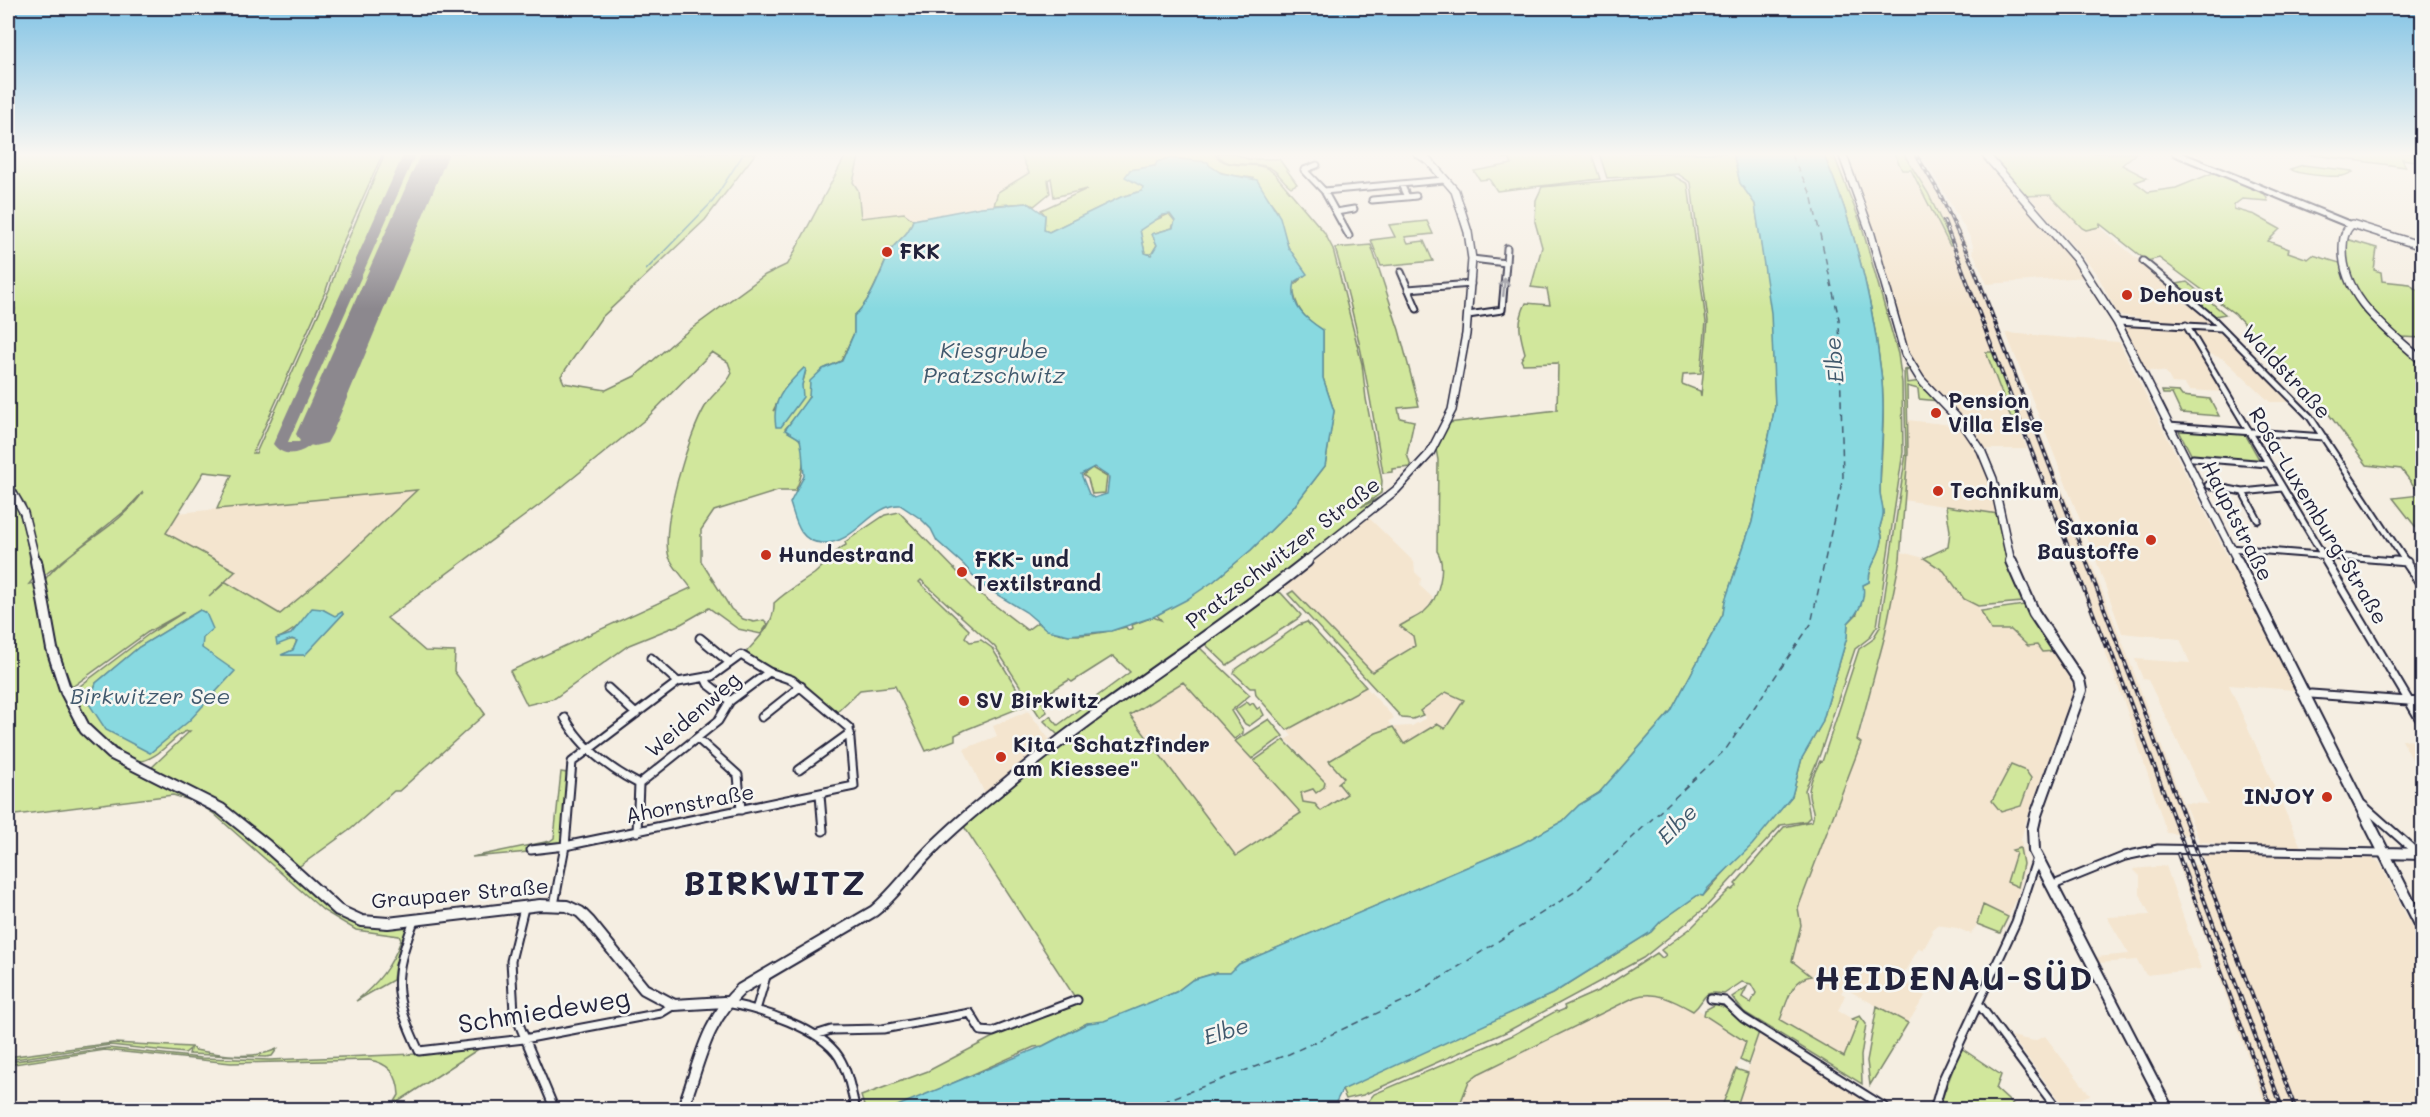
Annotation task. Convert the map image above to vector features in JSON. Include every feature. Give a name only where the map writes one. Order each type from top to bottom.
[{"type":"street","points":[[1332,205],[1349,236]]},
{"type":"street","name":"Pratzschwitzer Straße","points":[[724,1002],[767,973],[874,911],[960,822],[1058,741],[1112,700],[1248,609],[1395,490],[1430,453],[1452,410],[1468,315],[1473,259],[1460,205]]},
{"type":"street","points":[[1861,205],[1905,354],[1981,449],[1994,476],[2012,567],[2019,586],[2079,680],[2081,690],[2079,700],[2036,815],[2032,843],[2050,886],[2168,1110]]},
{"type":"street","name":"Hauptstraße","points":[[2029,205],[2077,261],[2117,322],[2422,928]]},
{"type":"street","points":[[2300,205],[2352,225],[2422,246]]},
{"type":"street","points":[[1336,212],[1354,209]]},
{"type":"street","points":[[2352,225],[2345,232],[2342,252],[2350,285],[2369,310],[2422,361]]},
{"type":"street","points":[[1468,315],[1502,310],[1508,248]]},
{"type":"street","points":[[1473,259],[1506,263]]},
{"type":"street","name":"Waldstraße","points":[[2143,261],[2222,328],[2310,417],[2422,586]]},
{"type":"street","points":[[1401,272],[1417,309]]},
{"type":"street","points":[[1408,289],[1471,284]]},
{"type":"street","points":[[2117,322],[2222,328]]},
{"type":"street","name":"Rosa-Luxemburg-Straße","points":[[2186,325],[2422,723]]},
{"type":"street","points":[[2168,426],[2324,437]]},
{"type":"street","points":[[2193,458],[2268,464]]},
{"type":"street","name":"Graupaer Straße","points":[[8,484],[19,498],[26,519],[51,644],[75,710],[91,736],[142,770],[192,792],[220,808],[348,916],[369,923],[414,921],[554,904],[567,906],[580,912],[637,982],[674,1005]]},
{"type":"street","points":[[2208,485],[2243,492],[2282,488]]},
{"type":"street","points":[[2243,492],[2258,520]]},
{"type":"street","points":[[2230,548],[2407,562]]},
{"type":"street","points":[[700,638],[729,662]]},
{"type":"street","points":[[554,904],[565,846],[570,765],[678,682],[714,674],[741,655],[769,672],[792,680],[801,686],[848,726],[850,733],[799,770]]},
{"type":"street","points":[[651,658],[678,682]]},
{"type":"street","name":"Weidenweg","points":[[637,832],[639,784],[718,721],[730,701],[769,672]]},
{"type":"street","points":[[705,677],[708,684],[730,701]]},
{"type":"street","points":[[762,717],[801,686]]},
{"type":"street","points":[[609,688],[636,714]]},
{"type":"street","points":[[2312,694],[2422,702]]},
{"type":"street","name":"Weidenweg","points":[[565,718],[574,734],[588,749],[593,750],[620,774],[639,784]]},
{"type":"street","name":"Ahornstraße","points":[[531,850],[637,832],[854,786],[850,733]]},
{"type":"street","points":[[697,738],[738,775],[741,810]]},
{"type":"street","points":[[820,795],[823,831]]},
{"type":"street","points":[[2357,799],[2421,855]]},
{"type":"street","points":[[2050,886],[2125,856],[2158,849],[2421,855]]},
{"type":"street","points":[[1934,1110],[1943,1079],[2016,922],[2037,858]]},
{"type":"street","points":[[524,908],[511,961],[514,1012],[555,1110]]},
{"type":"street","name":"Schmiedeweg","points":[[414,921],[398,964],[395,989],[400,1013],[419,1051],[524,1039],[661,1013],[674,1005]]},
{"type":"street","points":[[756,1010],[767,973]]},
{"type":"street","points":[[1711,999],[1725,1001],[1743,1018],[1890,1110]]},
{"type":"street","points":[[815,1035],[831,1030],[883,1029],[970,1013],[981,1031],[993,1032],[1077,1000]]},
{"type":"street","points":[[682,1110],[708,1029],[724,1002]]},
{"type":"street","points":[[674,1005],[724,1002],[756,1010],[815,1035],[833,1049],[839,1059],[846,1074],[856,1110]]},
{"type":"street","points":[[1978,1003],[2058,1110]]},
{"type":"shaded area","points":[[860,205],[993,205],[913,220],[904,213],[861,218]]},
{"type":"shaded area","points":[[1861,205],[1930,205],[1953,245],[1934,205],[1947,205],[1968,247],[1972,247],[1968,249],[2127,654],[2195,836],[2167,833],[2125,705],[1993,352],[1986,353],[2011,418],[2015,418],[2027,449],[1983,449],[1969,427],[1913,364]]},
{"type":"shaded area","points":[[1951,205],[2024,205],[2086,277],[1987,284],[1972,250],[1974,250],[1971,239]]},
{"type":"shaded area","points":[[2037,205],[2060,205],[2082,228],[2086,230],[2099,227],[2188,301],[2290,402],[2270,402],[2224,359],[2207,353],[2189,324],[2118,315],[2096,272]]},
{"type":"shaded area","points":[[2123,325],[2185,327],[2223,392],[2189,390],[2185,384],[2172,383],[2166,372],[2144,370],[2121,327]]},
{"type":"shaded area","points":[[2006,333],[2119,342],[2295,690],[2229,685],[2301,847],[2215,846],[2214,843],[2200,842],[2184,803],[2208,804],[2148,680],[2143,679],[2135,659],[2190,663],[2180,639],[2122,633],[2096,560]]},
{"type":"shaded area","points":[[1907,420],[1961,426],[1989,474],[1986,474],[1989,476],[1998,514],[1903,500],[1908,453]]},
{"type":"shaded area","points":[[418,489],[330,572],[280,614],[226,581],[235,571],[166,533],[178,513]]},
{"type":"shaded area","points":[[1368,517],[1414,562],[1415,572],[1421,578],[1420,586],[1433,598],[1426,611],[1400,626],[1413,636],[1415,646],[1372,672],[1290,588],[1285,591],[1281,586],[1295,579],[1320,554],[1328,552],[1327,547]]},
{"type":"shaded area","points":[[1901,552],[1924,558],[1944,571],[1964,599],[1978,606],[1991,630],[2011,630],[2028,646],[2037,645],[2055,651],[2074,688],[2025,824],[2021,840],[2025,864],[2018,895],[2001,934],[1977,925],[1971,934],[1957,928],[1937,925],[1931,930],[1933,932],[1923,950],[1919,948],[1900,979],[1925,996],[1908,1023],[1844,988],[1841,993],[1845,995],[1838,1011],[1858,1022],[1845,1057],[1780,1021],[1796,983],[1802,978],[1792,961],[1801,925],[1798,908],[1861,743],[1856,740],[1861,730],[1884,639]]},
{"type":"shaded area","points":[[1183,682],[1301,813],[1236,857],[1130,715]]},
{"type":"shaded area","points":[[1366,687],[1394,718],[1388,722],[1393,727],[1330,762],[1344,779],[1348,794],[1321,811],[1303,802],[1301,793],[1325,782],[1286,739],[1292,736],[1287,730]]},
{"type":"shaded area","points":[[1447,692],[1464,700],[1445,729],[1437,724],[1404,744],[1393,727],[1412,726],[1426,718],[1420,712]]},
{"type":"shaded area","name":"Kita \"Schatzfinder am Kiessee\"","points":[[1028,711],[1052,743],[989,794],[985,794],[964,749],[997,736],[993,726]]},
{"type":"shaded area","points":[[2402,740],[2422,741],[2422,779],[2415,765]]},
{"type":"shaded area","points":[[2203,856],[2375,859],[2380,863],[2422,947],[2422,1109],[2267,1109],[2178,863],[2207,866]]},
{"type":"shaded area","points":[[2166,866],[2201,969],[2146,975],[2137,960],[2099,963],[2096,957],[2129,954],[2107,917],[2150,915],[2140,894],[2140,876],[2133,869]]},
{"type":"shaded area","points":[[1650,994],[1670,999],[1692,1010],[1696,1008],[1746,1042],[1721,1109],[1458,1110],[1469,1081],[1478,1074],[1635,997]]},
{"type":"shaded area","points":[[1759,1032],[1862,1097],[1858,1109],[1736,1110]]},
{"type":"shaded area","points":[[2011,1036],[2034,1041],[2045,1036],[2090,1095],[2063,1105]]},
{"type":"green space","points":[[8,205],[360,205],[340,249],[326,290],[253,453],[256,453],[330,288],[363,205],[716,205],[705,220],[601,318],[561,376],[564,383],[606,390],[635,376],[680,337],[765,275],[788,264],[819,205],[860,205],[861,218],[904,213],[913,220],[908,230],[891,250],[871,293],[854,316],[854,333],[841,361],[823,369],[803,408],[785,429],[799,438],[803,451],[801,473],[795,491],[778,491],[714,511],[701,530],[701,561],[731,609],[743,619],[754,622],[764,620],[768,624],[761,634],[738,629],[709,608],[681,624],[629,645],[555,698],[527,705],[510,671],[691,588],[669,557],[667,543],[672,503],[692,436],[709,400],[732,373],[728,362],[712,352],[647,418],[542,503],[387,618],[425,651],[455,652],[454,671],[485,714],[399,791],[394,791],[351,829],[297,868],[225,806],[149,770],[190,731],[179,735],[153,757],[135,762],[91,729],[74,698],[76,689],[149,634],[184,612],[148,632],[72,687],[55,643],[43,582],[66,558],[46,574],[40,573],[25,504],[8,479],[8,339],[15,309],[8,310]],"holes":[[[804,368],[806,370],[802,385],[773,411],[784,389]],[[204,472],[232,475],[217,509],[417,490],[330,572],[280,614],[226,582],[209,597],[236,571],[166,533]],[[143,492],[120,517],[67,557],[125,511]],[[322,609],[335,617],[342,612],[343,614],[304,655],[282,655],[293,650],[297,640],[276,639],[289,633]],[[200,610],[202,648],[89,704],[96,683],[139,647]]]},
{"type":"green space","points":[[1052,205],[1104,205],[1049,232],[1044,230],[1045,215],[1041,210]]},
{"type":"green space","points":[[1273,205],[1301,205],[1324,232],[1333,249],[1362,364],[1366,399],[1382,481],[1381,493],[1361,507],[1388,493],[1246,607],[1060,737],[1044,721],[1050,716],[1058,725],[1130,672],[1113,656],[1072,682],[1069,680],[1040,698],[1047,712],[1040,717],[995,647],[921,580],[919,582],[969,630],[965,637],[970,642],[981,640],[992,648],[1027,705],[965,730],[955,735],[955,740],[926,751],[895,686],[860,690],[835,714],[801,686],[747,655],[747,651],[762,635],[769,623],[774,603],[809,578],[846,545],[845,542],[885,515],[899,512],[975,590],[1027,630],[1038,622],[1047,629],[1068,635],[1092,634],[1126,627],[1128,630],[1133,628],[1132,625],[1153,617],[1161,620],[1157,615],[1214,581],[1251,550],[1292,509],[1325,466],[1334,411],[1323,378],[1323,331],[1311,322],[1298,307],[1293,286],[1306,274],[1288,247]]},
{"type":"green space","points":[[1536,205],[1691,205],[1706,322],[1701,373],[1683,374],[1682,384],[1700,391],[1701,396],[1708,321],[1694,205],[1755,205],[1772,313],[1775,406],[1752,522],[1725,601],[1723,614],[1671,711],[1599,793],[1579,805],[1563,821],[1522,844],[1239,964],[1231,973],[1215,973],[1192,980],[1176,992],[1104,1022],[1087,1023],[1043,1046],[1034,1047],[904,1105],[890,1109],[865,1109],[861,1096],[928,1071],[993,1037],[993,1034],[1081,1001],[1081,998],[1076,999],[963,825],[1001,791],[1195,647],[1200,648],[1250,695],[1231,711],[1243,733],[1234,739],[1183,682],[1130,715],[1236,856],[1301,813],[1254,761],[1284,740],[1325,782],[1324,787],[1316,793],[1313,789],[1301,793],[1303,802],[1315,804],[1321,811],[1347,794],[1338,783],[1344,778],[1329,761],[1376,733],[1393,727],[1404,744],[1437,724],[1445,729],[1464,700],[1446,692],[1420,711],[1423,715],[1413,719],[1402,718],[1288,594],[1293,591],[1372,672],[1415,646],[1413,636],[1400,626],[1429,607],[1440,583],[1441,565],[1437,551],[1438,460],[1436,449],[1448,423],[1557,410],[1558,363],[1523,364],[1521,360],[1525,353],[1520,334],[1520,323],[1526,303],[1550,305],[1547,289],[1531,287],[1542,247],[1535,222]]},
{"type":"green space","points":[[1854,205],[1861,224],[1898,354],[1902,383],[1903,452],[1877,626],[1869,638],[1855,649],[1820,754],[1805,790],[1810,817],[1806,821],[1781,825],[1705,908],[1643,958],[1506,1032],[1363,1095],[1346,1099],[1342,1090],[1362,1079],[1552,994],[1651,932],[1661,921],[1698,895],[1703,896],[1792,796],[1802,758],[1822,723],[1847,637],[1848,623],[1857,614],[1863,585],[1869,582],[1869,575],[1882,538],[1880,527],[1883,517],[1880,491],[1883,431],[1881,372],[1867,288],[1843,206]]},
{"type":"green space","points":[[1929,205],[1934,205],[1953,246],[1950,246]]},
{"type":"green space","points":[[2060,205],[2234,205],[2234,209],[2255,215],[2280,229],[2268,241],[2289,249],[2288,252],[2308,259],[2313,255],[2340,263],[2351,292],[2422,364],[2422,535],[2393,498],[2421,495],[2401,469],[2367,465],[2325,409],[2235,314],[2159,258],[2147,261],[2100,224],[2099,227],[2086,230]]},
{"type":"green space","points":[[1169,214],[1175,221],[1172,228],[1152,234],[1157,245],[1151,255],[1145,253],[1140,230],[1144,225]]},
{"type":"green space","points":[[1427,221],[1433,234],[1405,237],[1408,243],[1424,241],[1433,261],[1381,266],[1371,240],[1395,237],[1389,225]]},
{"type":"green space","points":[[2346,239],[2377,248],[2374,270],[2381,272],[2382,281],[2410,284],[2422,291],[2422,338],[2400,337],[2371,310],[2352,286],[2344,253]]},
{"type":"green space","points":[[1371,245],[1399,330],[1419,406],[1398,408],[1400,418],[1414,421],[1407,454],[1411,467],[1392,469],[1392,472],[1383,473],[1357,332],[1335,248]]},
{"type":"green space","points":[[2187,282],[2225,314],[2215,316],[2177,284]]},
{"type":"green space","points":[[1986,352],[1993,352],[2022,430],[2015,418],[2011,418]]},
{"type":"green space","points":[[1911,369],[1906,371],[1907,383],[1921,381],[1927,388],[1923,389],[1939,401],[1919,399],[1918,389],[1907,386],[1908,453],[1900,559],[1884,639],[1857,740],[1861,743],[1798,908],[1801,925],[1792,961],[1811,976],[1804,978],[1794,987],[1780,1020],[1844,1057],[1858,1022],[1852,1019],[1860,1016],[1866,1024],[1861,1056],[1862,1084],[1744,1012],[1732,997],[1747,987],[1742,997],[1751,1003],[1756,993],[1751,984],[1742,982],[1724,994],[1708,994],[1693,1011],[1672,1000],[1657,996],[1635,997],[1478,1074],[1469,1081],[1458,1109],[1361,1110],[1374,1094],[1511,1036],[1556,1011],[1565,1009],[1564,1006],[1600,990],[1657,953],[1662,958],[1666,955],[1661,950],[1691,928],[1730,889],[1737,886],[1735,884],[1784,827],[1812,821],[1813,812],[1809,792],[1812,778],[1820,761],[1822,762],[1859,649],[1872,640],[1880,627],[1906,453],[1904,370]]},
{"type":"green space","points":[[2162,391],[2179,392],[2182,396],[2210,399],[2219,416],[2181,413],[2172,394],[2163,394]]},
{"type":"green space","points":[[2178,429],[2245,434],[2260,461],[2192,456]]},
{"type":"green space","points":[[1092,468],[1107,477],[1105,493],[1092,494],[1088,479],[1083,475]]},
{"type":"green space","points":[[8,489],[14,499],[25,532],[33,579],[29,584],[34,583],[48,646],[65,697],[86,737],[115,759],[216,810],[335,911],[360,925],[408,927],[395,965],[393,980],[356,1001],[371,988],[388,966],[401,940],[399,936],[356,930],[324,911],[213,813],[196,802],[173,795],[8,816]]},
{"type":"green space","points":[[1946,506],[1998,514],[2007,564],[2022,602],[1978,606],[1964,599],[1944,571],[1924,558],[1948,547],[1950,531]]},
{"type":"green space","points":[[1272,591],[1281,593],[1301,615],[1227,665],[1205,644],[1206,640]]},
{"type":"green space","points":[[2024,605],[2055,651],[2042,652],[2037,645],[2028,646],[2011,630],[1991,630],[1981,611]]},
{"type":"green space","points":[[1307,622],[1366,687],[1287,730],[1256,695],[1255,688],[1250,688],[1234,673],[1235,670],[1299,625]]},
{"type":"green space","points":[[1247,702],[1250,705],[1253,703],[1257,709],[1260,707],[1264,715],[1249,726],[1235,710]]},
{"type":"green space","points":[[1269,719],[1283,736],[1252,759],[1235,741]]},
{"type":"green space","points":[[2011,765],[2026,771],[2031,778],[2021,806],[2001,812],[1992,801]]},
{"type":"green space","points":[[561,772],[567,773],[563,841],[559,844],[530,848],[528,852],[472,857],[550,841],[554,838]]},
{"type":"green space","points":[[2020,848],[2023,864],[2018,887],[2007,882],[2016,853],[2012,850]]},
{"type":"green space","points":[[1983,905],[2008,917],[2000,933],[1977,924]]},
{"type":"green space","points":[[1716,1004],[1728,1009],[1759,1032],[1748,1064],[1740,1060],[1746,1042],[1704,1015],[1705,1010]]},
{"type":"green space","points":[[1877,1006],[1908,1023],[1870,1085],[1867,1061]]},
{"type":"green space","points":[[113,1043],[191,1047],[195,1050],[234,1056],[189,1054],[190,1049],[185,1053],[110,1045],[8,1060],[8,1057]]},
{"type":"green space","points":[[483,1046],[393,1105],[399,1095],[394,1075],[382,1064],[369,1060],[231,1063],[105,1050],[8,1065],[8,1062],[108,1048],[201,1058],[270,1060],[415,1054]]},
{"type":"green space","points":[[1961,1048],[2001,1075],[1996,1089],[2018,1109],[1938,1109]]},
{"type":"green space","points":[[277,1049],[272,1056],[238,1056],[258,1054]]},
{"type":"green space","points":[[1736,1069],[1748,1073],[1736,1109],[1721,1109]]},
{"type":"water","name":"Kiesgrube Pratzschwitz","points":[[1031,205],[1045,215],[1044,230],[1049,232],[1104,205],[1273,205],[1280,217],[1288,247],[1307,274],[1295,282],[1294,298],[1300,311],[1323,330],[1323,378],[1334,411],[1325,466],[1292,509],[1251,550],[1214,581],[1186,600],[1153,617],[1111,631],[1069,635],[1047,630],[1026,612],[981,585],[964,565],[937,541],[931,529],[921,519],[900,505],[890,506],[880,511],[844,538],[822,543],[814,542],[803,535],[790,503],[804,476],[800,439],[785,430],[809,397],[810,381],[823,369],[842,361],[854,333],[854,316],[867,301],[891,250],[908,230],[913,220],[981,207]],"holes":[[[1170,214],[1175,221],[1173,228],[1152,234],[1157,245],[1151,255],[1145,253],[1140,230],[1163,215]],[[1094,467],[1109,477],[1107,494],[1094,498],[1089,494],[1081,474]]]},
{"type":"water","name":"Elbe","points":[[1755,205],[1843,205],[1867,288],[1881,372],[1883,402],[1880,491],[1883,517],[1880,527],[1882,538],[1869,575],[1869,582],[1863,585],[1864,591],[1860,606],[1848,623],[1847,637],[1822,723],[1802,758],[1792,796],[1752,845],[1708,888],[1703,896],[1698,895],[1661,921],[1651,932],[1552,994],[1342,1090],[1336,1102],[1339,1109],[890,1109],[1043,1046],[1088,1023],[1104,1021],[1176,992],[1192,980],[1216,973],[1230,973],[1239,964],[1521,844],[1563,821],[1579,805],[1599,793],[1671,711],[1723,614],[1725,601],[1752,522],[1775,406],[1771,313]]},
{"type":"water","points":[[804,368],[806,369],[802,385],[803,397],[781,427],[776,427],[776,409],[781,394]]},
{"type":"water","points":[[312,608],[322,609],[335,616],[342,612],[343,614],[305,655],[281,655],[293,650],[297,641],[292,639],[277,645],[276,639],[291,634]]},
{"type":"water","name":"Birkwitzer See","points":[[200,610],[206,613],[213,629],[203,638],[202,648],[235,671],[189,721],[150,753],[106,730],[89,704],[96,683],[139,647]]},
{"type":"waterway","points":[[646,270],[709,205]]},
{"type":"ferry route","points":[[1141,1110],[1289,1054],[1410,998],[1576,891],[1726,749],[1811,624],[1843,477],[1839,319],[1813,205]]},
{"type":"taxiway","points":[[314,434],[308,442],[299,447],[289,448],[280,444],[387,205]]},
{"type":"runway","points":[[314,434],[413,205]]},
{"type":"railway","points":[[1945,205],[1974,268],[2296,1110]]},
{"type":"railway","points":[[1944,221],[2106,647]]},
{"type":"railway","points":[[2106,638],[2283,1110]]},
{"type":"railway","points":[[2178,854],[2272,1110]]},
{"type":"place","name":"FKK","points":[[887,252]]},
{"type":"place","name":"Dehoust","points":[[2127,295]]},
{"type":"place","name":"Pension Villa Else","points":[[1936,413]]},
{"type":"place","name":"Technikum","points":[[1938,491]]},
{"type":"place","name":"Saxonia Baustoffe","points":[[2151,540]]},
{"type":"place","name":"Hundestrand","points":[[766,555]]},
{"type":"place","name":"FKK- und Textilstrand","points":[[962,572]]},
{"type":"place","name":"SV Birkwitz","points":[[964,701]]},
{"type":"place","name":"Kita \"Schatzfinder am Kiessee\"","points":[[1001,757]]},
{"type":"place","name":"INJOY","points":[[2327,797]]},
{"type":"district","name":"BIRKWITZ","points":[[775,883]]},
{"type":"district","name":"HEIDENAU-SÜD","points":[[1954,978]]}]
